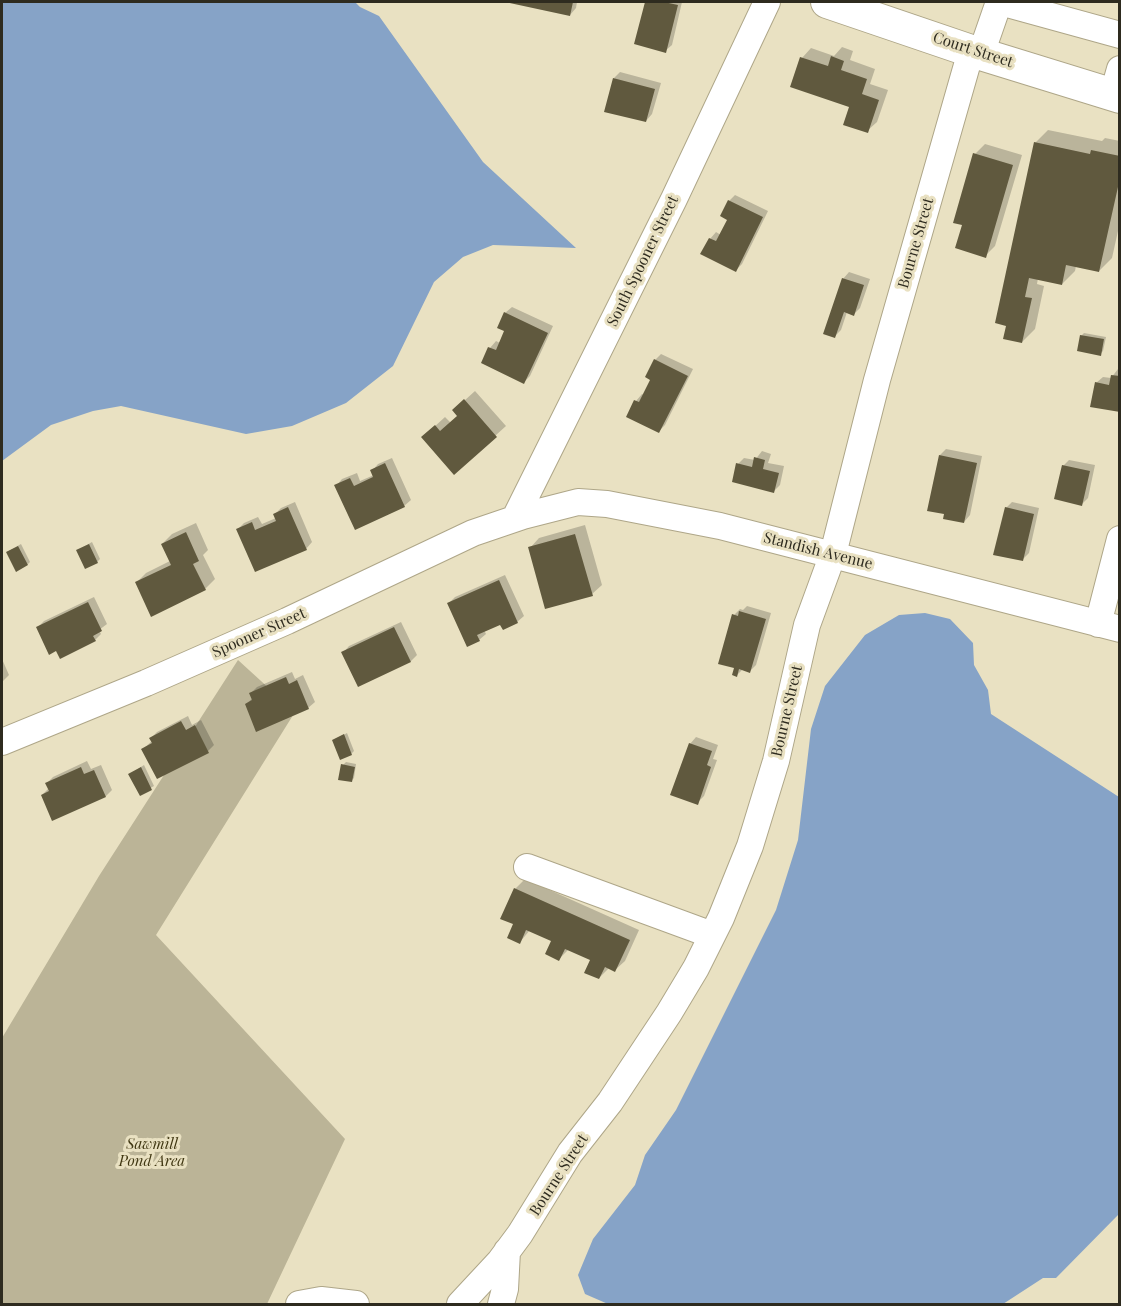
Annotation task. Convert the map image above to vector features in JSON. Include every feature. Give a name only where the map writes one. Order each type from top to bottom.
[{"type":"main road","name":"Court Street","points":[[844,4],[976,52],[1117,87]]},
{"type":"street","name":"South Spooner Street","points":[[515,518],[674,199],[767,2]]},
{"type":"street","points":[[999,2],[1119,35]]},
{"type":"street","name":"Bourne Street","points":[[460,1305],[507,1251],[570,1153],[610,1102],[669,1013],[696,968],[750,846],[776,761],[807,625],[833,554],[884,357],[976,52],[999,2]]},
{"type":"street","name":"Standish Avenue","points":[[515,518],[578,502],[607,504],[720,526],[1109,626]]},
{"type":"street","name":"Spooner Street","points":[[2,742],[146,683],[287,621],[473,533],[515,518]]},
{"type":"street","points":[[1109,626],[1119,538]]},
{"type":"street","points":[[527,867],[712,935]]},
{"type":"street","points":[[501,1305],[505,1289],[507,1251]]},
{"type":"street","points":[[299,1305],[321,1300],[356,1305]]},
{"type":"green space","name":"Sawmill Pond Area","points":[[238,660],[295,712],[156,935],[345,1139],[267,1304],[2,1304],[2,1038],[99,876]]},
{"type":"water","points":[[2,2],[355,2],[379,16],[483,162],[576,248],[493,245],[463,257],[434,282],[393,366],[346,403],[292,426],[246,434],[121,406],[93,411],[51,425],[2,461]]},
{"type":"water","points":[[925,613],[950,619],[973,643],[974,665],[988,690],[991,714],[1119,797],[1119,1214],[1056,1278],[1043,1278],[1003,1304],[608,1304],[585,1294],[578,1275],[593,1239],[635,1185],[645,1155],[676,1110],[776,910],[798,840],[811,729],[825,686],[865,635],[899,615]]},
{"type":"building","points":[[505,2],[573,2],[570,16]]},
{"type":"building","points":[[645,2],[678,5],[666,53],[634,44]]},
{"type":"building","points":[[831,56],[844,61],[841,70],[867,79],[862,94],[879,100],[868,133],[843,125],[849,107],[790,87],[800,57],[828,66]]},
{"type":"building","points":[[613,78],[655,89],[646,122],[604,112]]},
{"type":"building","points":[[1034,142],[1090,154],[1091,150],[1120,156],[1120,178],[1099,272],[1066,265],[1062,285],[1029,278],[1025,297],[1032,298],[1022,343],[1003,339],[1006,326],[995,323]]},
{"type":"building","points":[[973,153],[1013,165],[986,258],[955,248],[962,225],[953,223]]},
{"type":"building","points":[[728,200],[763,217],[736,272],[700,254],[709,238],[716,241],[727,220],[720,216]]},
{"type":"building","points":[[842,278],[864,285],[854,316],[844,312],[835,338],[823,334]]},
{"type":"building","points":[[504,312],[548,333],[524,384],[481,363],[488,347],[496,350],[504,331],[497,328]]},
{"type":"building","points":[[1080,335],[1104,339],[1101,356],[1077,351]]},
{"type":"building","points":[[654,359],[688,376],[659,433],[626,417],[634,400],[639,402],[650,380],[645,377]]},
{"type":"building","points":[[1111,375],[1120,376],[1120,412],[1090,407],[1095,382],[1109,385]]},
{"type":"building","points":[[464,399],[497,437],[454,475],[421,437],[435,425],[440,431],[457,416],[452,410]]},
{"type":"building","points":[[939,455],[977,463],[964,523],[943,519],[944,514],[927,511]]},
{"type":"building","points":[[754,457],[765,460],[763,469],[779,473],[774,493],[732,482],[736,463],[752,467]]},
{"type":"building","points":[[385,463],[405,507],[355,530],[334,485],[350,478],[354,486],[373,477],[370,470]]},
{"type":"building","points":[[1062,465],[1090,471],[1082,506],[1054,499]]},
{"type":"building","points":[[288,507],[307,550],[255,572],[236,529],[252,522],[255,530],[276,521],[273,514]]},
{"type":"building","points":[[1005,507],[1034,514],[1023,561],[993,555]]},
{"type":"building","points":[[186,532],[199,561],[193,564],[206,590],[151,617],[135,582],[171,565],[161,544]]},
{"type":"building","points":[[575,534],[593,596],[545,609],[528,547]]},
{"type":"building","points":[[89,544],[98,563],[85,569],[76,550]]},
{"type":"building","points":[[18,546],[28,565],[16,572],[6,552]]},
{"type":"building","points":[[499,580],[518,623],[503,630],[500,625],[477,635],[480,641],[467,647],[447,603]]},
{"type":"building","points":[[88,602],[102,631],[93,636],[96,641],[60,659],[56,651],[49,655],[36,627]]},
{"type":"building","points":[[739,611],[766,619],[750,673],[739,669],[737,677],[732,675],[734,668],[718,664],[732,614],[738,616]]},
{"type":"building","points":[[394,627],[411,662],[358,687],[341,652]]},
{"type":"building","points":[[286,677],[289,684],[297,680],[309,709],[256,732],[245,704],[252,700],[249,693]]},
{"type":"building","points":[[181,721],[186,730],[195,725],[209,753],[157,779],[141,749],[152,743],[149,738]]},
{"type":"building","points":[[344,734],[352,755],[340,760],[332,740]]},
{"type":"building","points":[[689,743],[712,751],[707,765],[711,767],[698,805],[670,795]]},
{"type":"building","points":[[341,764],[355,767],[352,782],[338,780]]},
{"type":"building","points":[[81,767],[84,774],[94,770],[106,797],[52,821],[41,795],[49,791],[45,783]]},
{"type":"building","points":[[141,767],[152,790],[140,796],[128,774]]},
{"type":"building","points":[[514,888],[630,940],[615,972],[605,967],[599,979],[584,973],[590,960],[565,949],[559,961],[545,954],[551,941],[526,930],[520,944],[507,938],[513,924],[500,919]]}]
